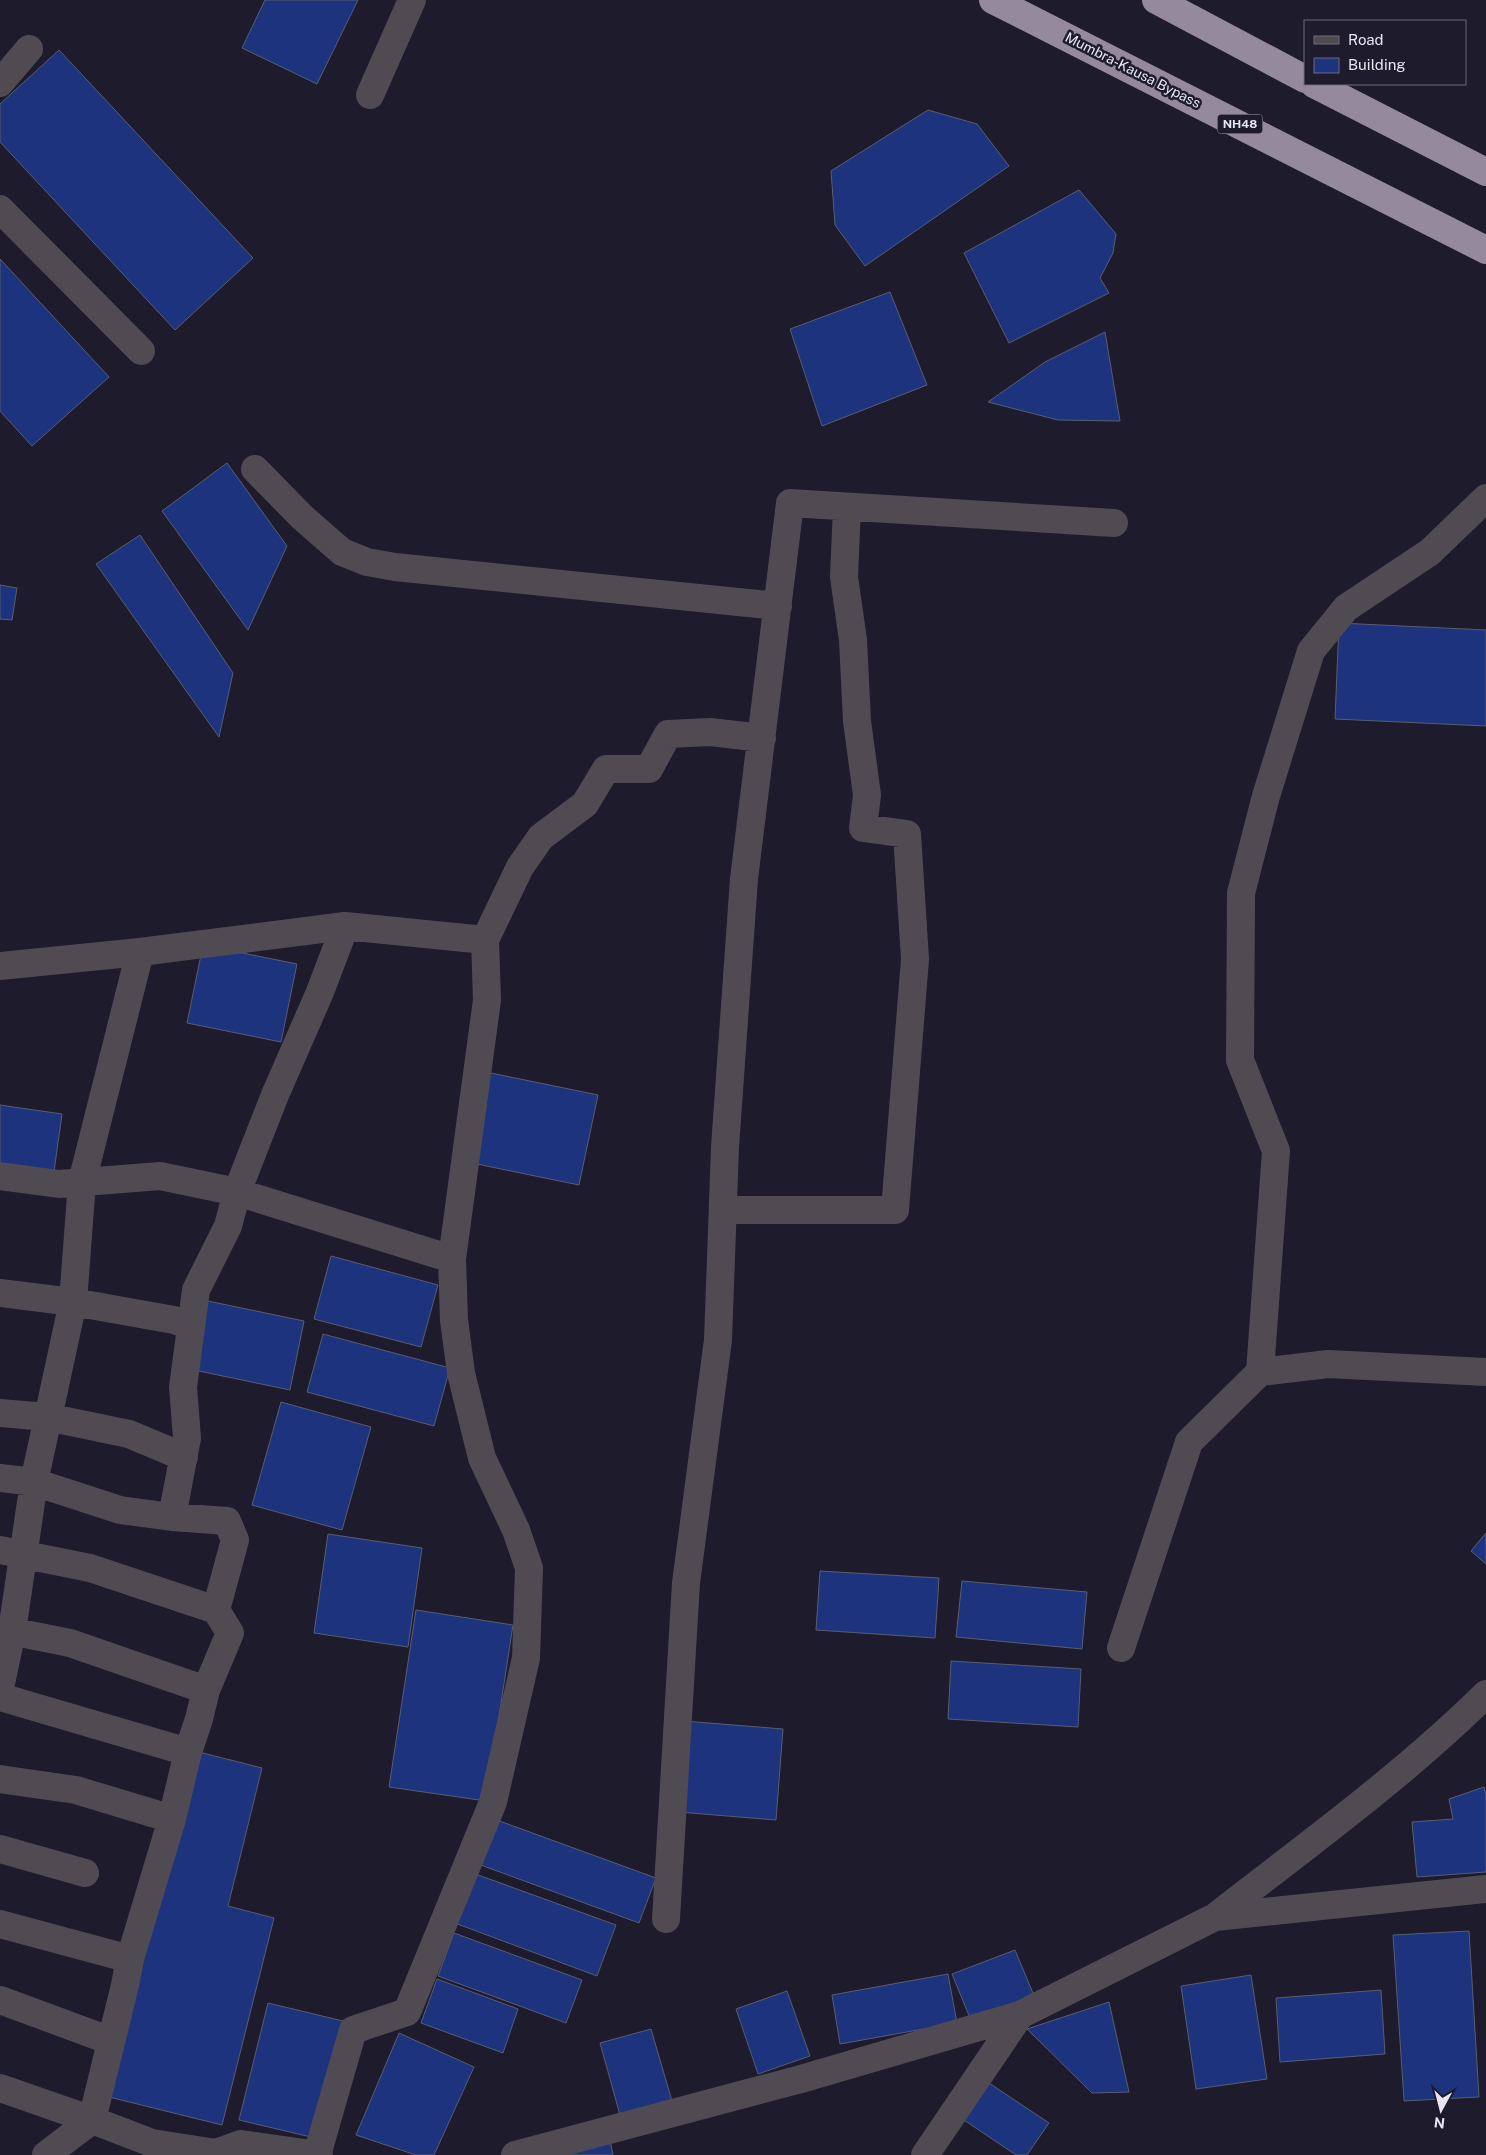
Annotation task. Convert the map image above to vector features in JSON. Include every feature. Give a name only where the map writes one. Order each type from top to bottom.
[{"type":"highway","name":"Mumbra-Kausa Bypass","points":[[993,0],[1486,250]]},
{"type":"highway","points":[[1156,0],[1304,78]]},
{"type":"highway","points":[[1316,85],[1486,172]]},
{"type":"street","points":[[370,95],[412,0]]},
{"type":"street","points":[[0,83],[29,49]]},
{"type":"street","points":[[0,209],[141,351]]},
{"type":"street","points":[[255,469],[302,517],[342,552],[367,562],[394,567],[778,606]]},
{"type":"street","points":[[1260,1372],[1276,1151],[1240,1060],[1241,893],[1266,796],[1310,651],[1346,608],[1430,552],[1486,498]]},
{"type":"street","points":[[666,1919],[686,1583],[718,1340],[726,1137],[744,879],[790,503],[1114,524]]},
{"type":"street","points":[[723,1210],[895,1210],[916,960],[908,834],[863,828],[867,796],[857,721],[853,640],[844,577],[848,507]]},
{"type":"street","points":[[0,2088],[152,2143],[216,2153],[241,2144],[318,2155],[353,2030],[407,2012],[492,1802],[526,1658],[529,1568],[516,1530],[482,1458],[461,1373],[454,1320],[452,1259],[487,1000],[485,940],[520,867],[541,837],[585,804],[606,769],[649,769],[668,734],[710,732],[762,738]]},
{"type":"street","points":[[0,966],[140,952],[345,926],[485,940]]},
{"type":"street","points":[[172,1517],[187,1438],[183,1386],[196,1290],[228,1226],[237,1192],[275,1095],[320,992],[345,926]]},
{"type":"street","points":[[0,1688],[12,1553],[34,1482],[73,1302],[82,1182],[140,952]]},
{"type":"street","points":[[0,1176],[59,1184],[160,1176],[237,1192],[452,1259]]},
{"type":"street","points":[[0,1293],[73,1302],[174,1320],[190,1326]]},
{"type":"street","points":[[1121,1648],[1189,1442],[1260,1372],[1328,1364],[1486,1372]]},
{"type":"street","points":[[0,1413],[47,1417],[129,1434],[184,1458]]},
{"type":"street","points":[[0,1478],[34,1482],[120,1510],[172,1517],[227,1521],[235,1540],[216,1610]]},
{"type":"street","points":[[12,1553],[90,1568],[216,1610],[230,1633],[206,1690],[199,1720],[188,1752],[172,1819],[130,1959],[92,2120],[46,2155]]},
{"type":"street","points":[[6,1630],[70,1643],[206,1690]]},
{"type":"street","points":[[515,2155],[801,2079],[1020,2015],[1215,1917],[1410,1763],[1460,1720],[1486,1694]]},
{"type":"street","points":[[0,1697],[188,1752]]},
{"type":"street","points":[[0,1779],[76,1790],[172,1819]]},
{"type":"street","points":[[0,1849],[85,1873]]},
{"type":"street","points":[[1215,1917],[1486,1889]]},
{"type":"street","points":[[0,1924],[130,1959]]},
{"type":"street","points":[[0,2000],[111,2041]]},
{"type":"street","points":[[925,2155],[1020,2015]]},
{"type":"building","points":[[265,0],[358,0],[317,84],[242,48]]},
{"type":"building","points":[[59,50],[253,258],[175,330],[0,142],[0,104]]},
{"type":"building","points":[[928,110],[977,124],[1009,166],[865,266],[835,225],[831,171]]},
{"type":"building","points":[[1079,190],[1116,234],[1113,253],[1100,278],[1109,293],[1009,343],[964,253]]},
{"type":"building","points":[[0,259],[109,377],[32,446],[0,411]]},
{"type":"building","points":[[890,292],[927,385],[822,426],[790,329]]},
{"type":"building","points":[[1105,332],[1120,421],[1058,420],[988,402],[1045,362]]},
{"type":"building","points":[[227,463],[287,546],[248,630],[162,511]]},
{"type":"building","points":[[140,535],[233,673],[219,737],[96,564]]},
{"type":"building","points":[[0,585],[17,588],[12,620],[0,619]]},
{"type":"building","points":[[1339,623],[1486,630],[1486,726],[1335,719]]},
{"type":"building","points":[[203,945],[297,964],[281,1042],[187,1023]]},
{"type":"building","points":[[486,1072],[598,1095],[579,1185],[467,1162]]},
{"type":"building","points":[[0,1105],[62,1114],[53,1179],[0,1171]]},
{"type":"building","points":[[331,1256],[438,1285],[421,1347],[314,1319]]},
{"type":"building","points":[[203,1300],[304,1321],[290,1390],[189,1369]]},
{"type":"building","points":[[323,1334],[450,1368],[434,1426],[307,1392]]},
{"type":"building","points":[[281,1402],[371,1427],[342,1530],[252,1505]]},
{"type":"building","points":[[1486,1533],[1486,1564],[1471,1551]]},
{"type":"building","points":[[328,1534],[422,1548],[408,1647],[314,1633]]},
{"type":"building","points":[[820,1571],[939,1578],[935,1638],[816,1630]]},
{"type":"building","points":[[962,1581],[1087,1592],[1082,1649],[956,1637]]},
{"type":"building","points":[[416,1610],[513,1625],[486,1801],[389,1787]]},
{"type":"building","points":[[951,1661],[1081,1669],[1078,1727],[948,1719]]},
{"type":"building","points":[[684,1721],[783,1729],[776,1820],[678,1812]]},
{"type":"building","points":[[191,1750],[262,1768],[228,1906],[274,1918],[222,2125],[105,2096]]},
{"type":"building","points":[[1484,1787],[1486,1795],[1486,1872],[1417,1877],[1412,1822],[1453,1819],[1449,1799]]},
{"type":"building","points":[[494,1819],[656,1878],[639,1923],[478,1864]]},
{"type":"building","points":[[470,1872],[616,1925],[597,1976],[452,1922]]},
{"type":"building","points":[[1469,1931],[1479,2097],[1404,2101],[1393,1935]]},
{"type":"building","points":[[454,1933],[582,1980],[566,2023],[438,1976]]},
{"type":"building","points":[[1015,1950],[1035,1998],[972,2023],[952,1974]]},
{"type":"building","points":[[948,1974],[957,2023],[840,2044],[832,1995]]},
{"type":"building","points":[[1251,1975],[1267,2079],[1196,2089],[1181,1986]]},
{"type":"building","points":[[437,1979],[518,2009],[503,2053],[421,2023]]},
{"type":"building","points":[[1381,1990],[1385,2054],[1280,2062],[1276,1998]]},
{"type":"building","points":[[787,1991],[810,2056],[758,2074],[736,2009]]},
{"type":"building","points":[[1109,2002],[1129,2092],[1092,2093],[1027,2029]]},
{"type":"building","points":[[268,2003],[343,2021],[315,2138],[239,2120]]},
{"type":"building","points":[[651,2029],[672,2101],[620,2115],[600,2043]]},
{"type":"building","points":[[399,2033],[474,2067],[434,2155],[416,2155],[356,2135]]},
{"type":"building","points":[[983,2079],[1049,2123],[1027,2155],[1016,2155],[958,2116]]},
{"type":"building","points":[[610,2140],[613,2155],[566,2155]]}]
